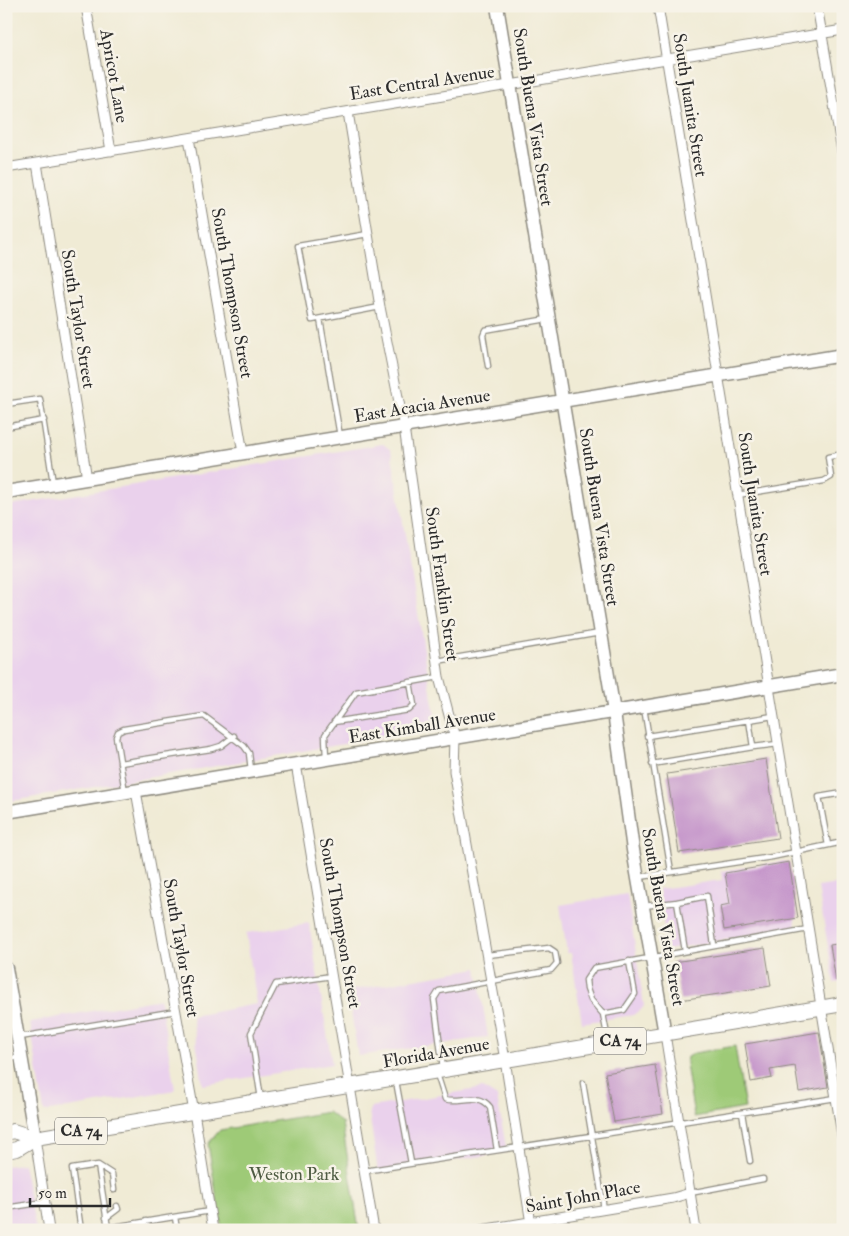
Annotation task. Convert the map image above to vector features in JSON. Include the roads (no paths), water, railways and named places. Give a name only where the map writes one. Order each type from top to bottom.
[{"type":"main road","name":"Florida Avenue","points":[[6,1151],[17,1149],[35,1138],[843,1004]]},
{"type":"main road","name":"Florida Avenue","points":[[6,1133],[13,1132],[35,1138]]},
{"type":"street","name":"Apricot Lane","points":[[86,6],[111,151]]},
{"type":"street","name":"South Buena Vista Street","points":[[497,6],[614,712],[638,878],[665,1034]]},
{"type":"street","name":"South Juanita Street","points":[[658,6],[821,1008],[836,1098],[840,1108],[843,1140]]},
{"type":"street","points":[[817,6],[843,157]]},
{"type":"street","name":"East Central Avenue","points":[[6,168],[843,30]]},
{"type":"street","name":"South Franklin Street","points":[[348,112],[380,307],[404,427],[436,661],[455,738],[454,771],[532,1226]]},
{"type":"street","name":"South Thompson Street","points":[[189,138],[243,453]]},
{"type":"street","name":"South Taylor Street","points":[[37,163],[87,479]]},
{"type":"street","name":"East Acacia Avenue","points":[[6,492],[843,355]]},
{"type":"street","name":"East Kimball Avenue","points":[[6,812],[843,674]]},
{"type":"street","name":"South Thompson Street","points":[[296,764],[374,1230]]},
{"type":"street","name":"South Taylor Street","points":[[131,792],[176,1012],[212,1230]]},
{"type":"street","points":[[7,975],[22,1056],[49,1230]]},
{"type":"street","points":[[665,1034],[696,1230]]},
{"type":"street","name":"Saint John Place","points":[[481,1230],[532,1226],[604,1209],[673,1198],[690,1193]]},
{"type":"lane","points":[[368,234],[298,246],[312,320],[380,307]]},
{"type":"lane","points":[[320,319],[340,438]]},
{"type":"lane","points":[[488,366],[483,335],[485,330],[549,319]]},
{"type":"lane","points":[[6,404],[40,398],[54,484]]},
{"type":"lane","points":[[6,427],[44,420]]},
{"type":"lane","points":[[737,495],[824,481],[831,477],[828,457],[843,454]]},
{"type":"lane","points":[[436,661],[600,633]]},
{"type":"lane","points":[[326,759],[324,741],[334,722],[356,692],[439,678]]},
{"type":"lane","points":[[334,722],[409,710],[414,705],[410,682]]},
{"type":"lane","points":[[644,707],[652,764],[672,871]]},
{"type":"lane","points":[[131,792],[120,763],[116,737],[118,732],[124,729],[204,716],[234,736],[249,753],[252,772]]},
{"type":"lane","points":[[648,736],[773,716]]},
{"type":"lane","points":[[749,720],[753,747]]},
{"type":"lane","points":[[120,763],[211,749],[221,746],[234,736]]},
{"type":"lane","points":[[652,764],[778,744]]},
{"type":"lane","points":[[828,845],[819,796],[843,793]]},
{"type":"lane","points":[[638,878],[796,852],[843,842]]},
{"type":"lane","points":[[643,906],[707,896],[714,945]]},
{"type":"lane","points":[[677,902],[685,950]]},
{"type":"lane","points":[[608,1043],[603,1014],[591,1000],[586,980],[589,972],[600,966],[808,929]]},
{"type":"lane","points":[[487,955],[549,948],[555,952],[557,962],[551,970],[439,990],[435,994],[440,1071],[445,1099],[451,1101],[481,1099],[486,1102],[490,1107],[497,1150]]},
{"type":"lane","points":[[603,1014],[624,1010],[635,994],[629,961]]},
{"type":"lane","points":[[262,1101],[251,1033],[269,996],[276,984],[332,976]]},
{"type":"lane","points":[[18,1037],[176,1012]]},
{"type":"lane","points":[[6,1059],[22,1056]]},
{"type":"lane","points":[[396,1078],[411,1163]]},
{"type":"lane","points":[[583,1083],[604,1209]]},
{"type":"lane","points":[[364,1171],[592,1134],[679,1123],[836,1098]]},
{"type":"lane","points":[[742,1113],[750,1161]]},
{"type":"lane","points":[[98,1165],[106,1218],[111,1228]]},
{"type":"lane","points":[[81,1230],[72,1169],[98,1165],[112,1174],[114,1190]]},
{"type":"lane","points":[[690,1193],[763,1179]]},
{"type":"lane","points":[[6,1208],[45,1202]]},
{"type":"lane","points":[[106,1218],[118,1209],[118,1206]]},
{"type":"lane","points":[[95,1230],[210,1211]]},
{"type":"lane","points":[[175,1217],[177,1230]]},
{"type":"lane","points":[[146,1221],[147,1230]]},
{"type":"park label","name":"Weston Park","points":[[294,1174]]}]
